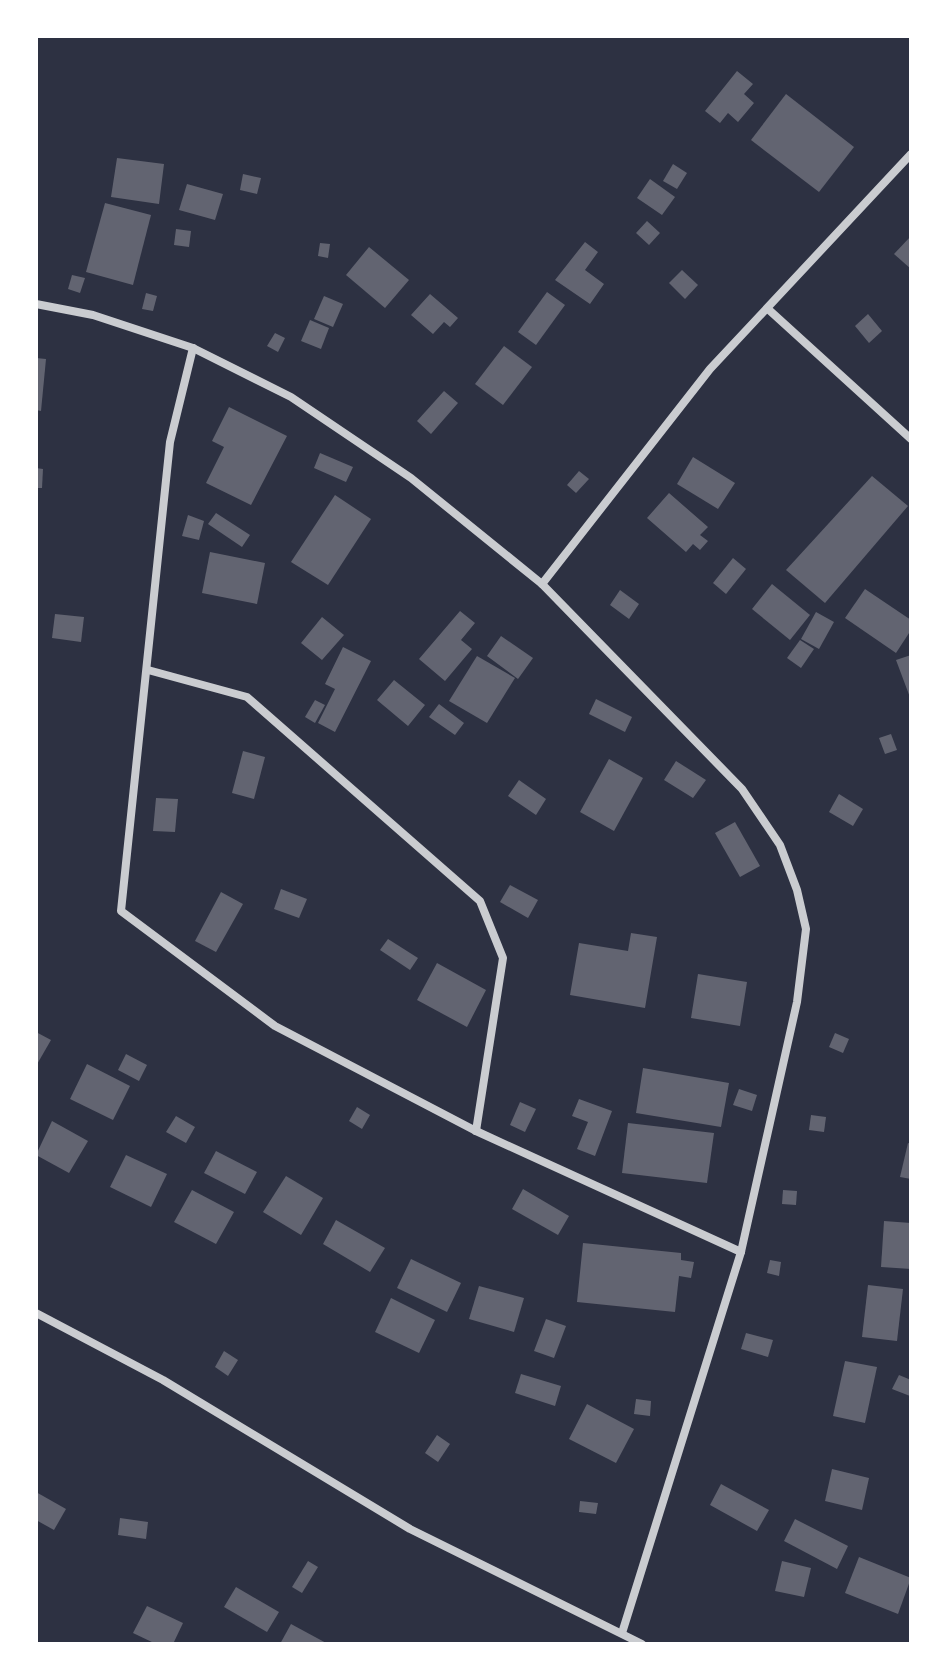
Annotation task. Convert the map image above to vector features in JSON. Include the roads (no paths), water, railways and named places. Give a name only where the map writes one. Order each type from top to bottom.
[{"type":"street","points":[[542,584],[710,369],[911,154]]},
{"type":"street","points":[[36,304],[93,315],[193,348],[291,397],[411,478],[542,584],[742,789],[780,845],[797,890],[806,929],[797,1002],[741,1252],[622,1633]]},
{"type":"street","points":[[768,309],[911,439]]},
{"type":"street","points":[[193,348],[170,442],[121,911],[275,1026],[476,1131],[741,1252]]},
{"type":"street","points":[[148,670],[247,697],[480,901],[503,958],[476,1131]]},
{"type":"street","points":[[36,1313],[163,1380],[410,1529],[642,1644]]}]
